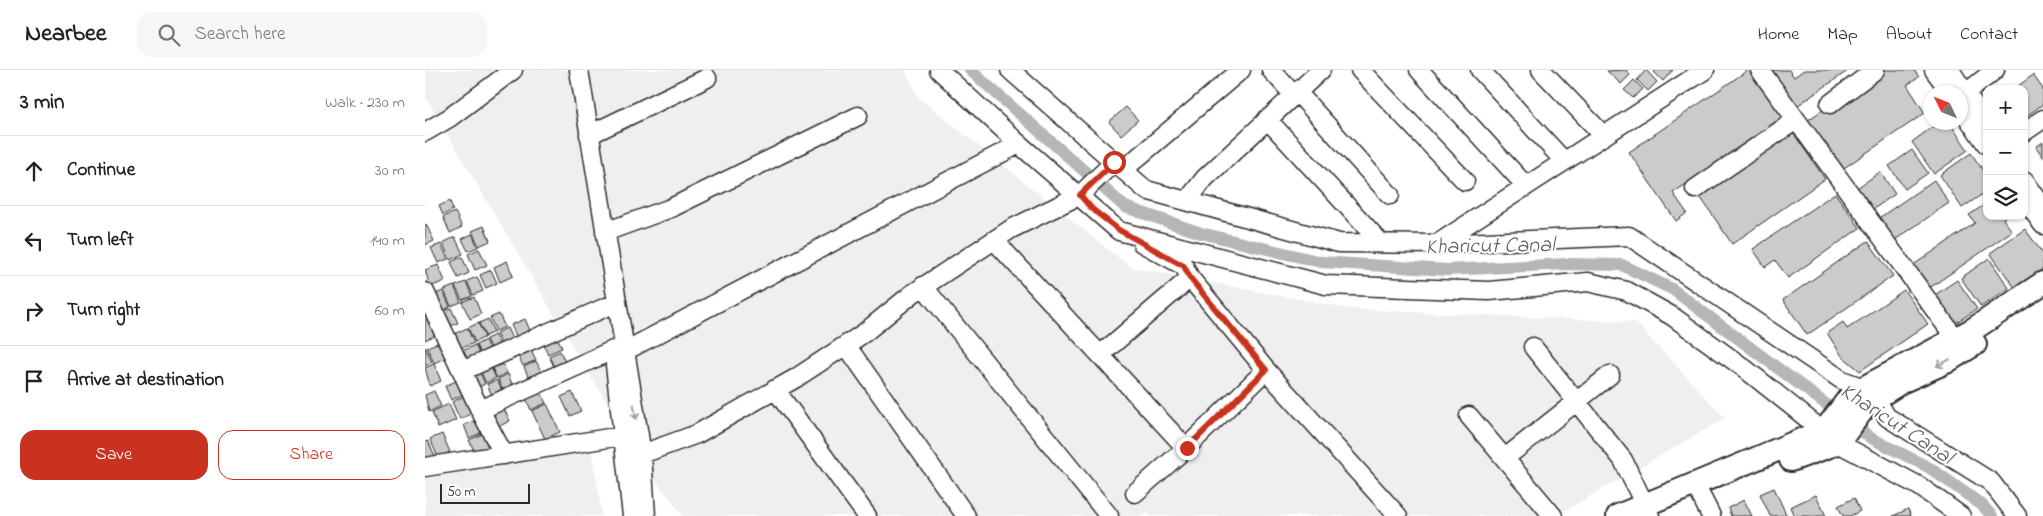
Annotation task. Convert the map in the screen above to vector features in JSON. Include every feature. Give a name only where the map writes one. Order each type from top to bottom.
[{"type":"main road","points":[[1618,516],[1651,512],[1701,496],[1833,434],[1865,396],[2043,282]]},
{"type":"main road","points":[[1865,396],[1946,362],[2043,300]]},
{"type":"main road","points":[[1651,512],[1833,434]]},
{"type":"street","points":[[425,132],[449,118],[513,70]]},
{"type":"street","points":[[568,70],[606,307],[619,351]]},
{"type":"street","points":[[579,70],[605,232],[634,456],[646,516]]},
{"type":"street","points":[[939,70],[1019,144],[1081,194],[1092,209],[1119,230],[1184,266],[1190,278],[1266,370],[1398,516]]},
{"type":"street","points":[[1011,70],[1146,190],[1339,243],[1437,244],[1629,236],[1865,396],[1887,417],[1991,482],[2017,516]]},
{"type":"street","points":[[634,456],[697,434],[775,390],[846,345],[923,286],[1011,229],[1081,194],[1241,70]]},
{"type":"street","points":[[1271,70],[1295,93],[1390,195]]},
{"type":"street","points":[[1187,201],[1205,178],[1321,70]]},
{"type":"street","points":[[1360,70],[1465,181]]},
{"type":"street","points":[[1419,70],[1526,186]]},
{"type":"street","points":[[1480,70],[1565,161]]},
{"type":"street","points":[[1541,70],[1604,136]]},
{"type":"street","points":[[1437,244],[1705,70]]},
{"type":"street","points":[[1760,70],[1956,339]]},
{"type":"street","points":[[1830,104],[1875,70]]},
{"type":"street","points":[[1934,70],[1947,85]]},
{"type":"street","points":[[1949,70],[1954,85]]},
{"type":"street","points":[[1968,91],[1995,70]]},
{"type":"street","points":[[589,135],[707,78]]},
{"type":"street","points":[[1968,107],[1983,121]]},
{"type":"street","points":[[1968,113],[1983,138]]},
{"type":"street","points":[[605,232],[671,208],[859,116]]},
{"type":"street","points":[[1267,119],[1381,243]]},
{"type":"street","points":[[2027,130],[2043,119]]},
{"type":"street","points":[[1695,189],[1796,120]]},
{"type":"street","points":[[480,410],[619,351],[1019,144]]},
{"type":"street","points":[[2028,186],[2043,207]]},
{"type":"street","points":[[2028,204],[2043,225]]},
{"type":"street","points":[[1119,230],[1326,285],[1489,291],[1588,282],[1627,291],[1672,316],[1833,434],[1919,486],[1961,516]]},
{"type":"street","points":[[994,240],[1187,448]]},
{"type":"street","points":[[1100,355],[1190,278]]},
{"type":"street","points":[[923,286],[1109,516]]},
{"type":"street","points":[[425,292],[480,410],[504,454]]},
{"type":"street","points":[[462,370],[606,307]]},
{"type":"street","points":[[846,345],[966,516]]},
{"type":"street","points":[[1533,347],[1623,460],[1651,512]]},
{"type":"street","points":[[1135,493],[1187,448],[1266,370]]},
{"type":"street","points":[[1505,458],[1610,375]]},
{"type":"street","points":[[775,390],[867,516]]},
{"type":"street","points":[[1469,416],[1553,516]]},
{"type":"street","points":[[425,467],[631,434]]},
{"type":"street","points":[[632,516],[634,456]]},
{"type":"street","points":[[1701,496],[1711,516]]},
{"type":"shaded area","points":[[425,70],[905,70],[918,97],[1130,267],[1350,309],[1635,322],[1725,418],[1556,516],[1151,516],[1147,513],[1143,516],[683,516],[651,474],[582,362],[425,96]]},
{"type":"shaded area","points":[[591,445],[602,516],[425,516],[425,476]]},
{"type":"building","points":[[1626,70],[1630,75],[1621,84],[1607,71]]},
{"type":"building","points":[[1646,70],[1657,82],[1648,91],[1637,80]]},
{"type":"building","points":[[1656,70],[1673,70],[1663,81],[1654,72]]},
{"type":"building","points":[[1750,70],[1783,117],[1673,193],[1687,213],[1676,221],[1629,152]]},
{"type":"building","points":[[1768,70],[1789,70],[1794,77],[1804,70],[1849,70],[1794,108]]},
{"type":"building","points":[[1882,70],[1914,70],[1919,77],[1907,85],[1923,110],[1923,114],[1838,172],[1805,122]]},
{"type":"building","points":[[2033,75],[2043,89],[2043,104],[2028,115],[2028,85],[2019,85]]},
{"type":"building","points":[[1634,80],[1643,89],[1633,98],[1624,90]]},
{"type":"building","points":[[1126,107],[1138,120],[1121,135],[1109,122]]},
{"type":"building","points":[[1928,130],[1954,130],[1968,150],[1934,174],[1912,142]]},
{"type":"building","points":[[1792,131],[1825,179],[1732,244],[1699,195]]},
{"type":"building","points":[[2043,142],[2043,157],[2036,147]]},
{"type":"building","points":[[1912,150],[1928,173],[1905,189],[1889,166]]},
{"type":"building","points":[[1971,153],[1983,170],[1983,194],[1962,208],[1940,175]]},
{"type":"building","points":[[1880,172],[1895,194],[1872,210],[1857,188]]},
{"type":"building","points":[[1934,180],[1949,203],[1895,240],[1879,218]]},
{"type":"building","points":[[1835,193],[1860,228],[1788,278],[1775,260],[1765,267],[1753,249]]},
{"type":"building","points":[[450,201],[453,210],[443,215],[439,206]]},
{"type":"building","points":[[1983,206],[1983,220],[2004,220],[2012,231],[1928,289],[1912,266],[1975,223],[1969,215]]},
{"type":"building","points":[[455,212],[462,227],[450,233],[443,217]]},
{"type":"building","points":[[425,225],[434,241],[425,245]]},
{"type":"building","points":[[484,226],[490,241],[479,246],[472,231]]},
{"type":"building","points":[[2025,229],[2043,254],[2043,269],[2015,288],[1990,253]]},
{"type":"building","points":[[472,234],[478,247],[468,251],[462,239]]},
{"type":"building","points":[[455,237],[463,254],[450,260],[443,243]]},
{"type":"building","points":[[1868,241],[1893,276],[1807,335],[1783,300]]},
{"type":"building","points":[[441,244],[448,259],[438,263],[431,248]]},
{"type":"building","points":[[479,249],[487,265],[475,270],[468,254]]},
{"type":"building","points":[[462,257],[469,273],[458,278],[451,262]]},
{"type":"building","points":[[1989,258],[2009,288],[1981,307],[1961,278]]},
{"type":"building","points":[[507,261],[513,276],[500,282],[494,267]]},
{"type":"building","points":[[438,265],[445,281],[430,287],[425,270]]},
{"type":"building","points":[[491,270],[497,283],[486,288],[480,275]]},
{"type":"building","points":[[477,277],[483,291],[473,295],[467,281]]},
{"type":"building","points":[[1957,280],[1977,309],[1948,328],[1929,299]]},
{"type":"building","points":[[466,282],[472,296],[462,300],[455,286]]},
{"type":"building","points":[[454,286],[461,302],[451,306],[444,290]]},
{"type":"building","points":[[1904,290],[1928,324],[1860,371],[1842,356],[1827,333],[1843,322],[1847,329]]},
{"type":"building","points":[[443,291],[450,307],[438,312],[431,296]]},
{"type":"building","points":[[474,297],[481,314],[470,319],[462,302]]},
{"type":"building","points":[[451,308],[458,323],[446,328],[439,313]]},
{"type":"building","points":[[499,314],[505,327],[496,331],[490,318]]},
{"type":"building","points":[[429,318],[436,335],[425,340],[425,320]]},
{"type":"building","points":[[488,319],[494,332],[485,336],[479,323]]},
{"type":"building","points":[[525,319],[532,335],[519,342],[511,325]]},
{"type":"building","points":[[478,323],[485,337],[475,342],[468,328]]},
{"type":"building","points":[[467,328],[474,343],[461,348],[454,334]]},
{"type":"building","points":[[507,328],[515,345],[504,350],[496,333]]},
{"type":"building","points":[[555,332],[562,348],[548,354],[541,339]]},
{"type":"building","points":[[495,335],[502,350],[493,354],[486,339]]},
{"type":"building","points":[[485,340],[492,356],[483,360],[476,345]]},
{"type":"building","points":[[440,342],[447,357],[434,363],[427,347]]},
{"type":"building","points":[[475,345],[482,360],[469,366],[462,351]]},
{"type":"building","points":[[529,345],[536,360],[523,366],[516,351]]},
{"type":"building","points":[[425,347],[432,362],[425,366]]},
{"type":"building","points":[[560,351],[567,366],[556,371],[549,356]]},
{"type":"building","points":[[500,359],[507,373],[497,378],[490,364]]},
{"type":"building","points":[[536,361],[544,377],[531,383],[524,367]]},
{"type":"building","points":[[489,363],[496,378],[486,383],[479,368]]},
{"type":"building","points":[[434,364],[441,381],[430,386],[425,368]]},
{"type":"building","points":[[478,368],[485,384],[473,390],[466,374]]},
{"type":"building","points":[[508,374],[515,391],[505,396],[498,379]]},
{"type":"building","points":[[458,380],[464,394],[451,400],[445,386]]},
{"type":"building","points":[[497,380],[504,395],[494,400],[487,384]]},
{"type":"building","points":[[538,387],[546,403],[531,410],[524,394]]},
{"type":"building","points":[[434,391],[441,406],[429,412],[425,395]]},
{"type":"building","points":[[572,392],[581,411],[570,416],[561,397]]},
{"type":"building","points":[[466,395],[473,413],[460,419],[452,402]]},
{"type":"building","points":[[449,404],[456,420],[438,428],[432,412]]},
{"type":"building","points":[[547,404],[560,432],[545,439],[532,411]]},
{"type":"building","points":[[502,405],[510,421],[493,429],[486,413]]},
{"type":"building","points":[[476,420],[481,433],[469,438],[464,425]]},
{"type":"building","points":[[442,434],[450,452],[438,457],[430,439]]},
{"type":"building","points":[[482,434],[489,449],[476,455],[469,440]]},
{"type":"building","points":[[428,441],[435,456],[425,460],[425,442]]},
{"type":"building","points":[[1774,488],[1786,514],[1781,516],[1770,516],[1760,494]]},
{"type":"building","points":[[1816,495],[1826,516],[1794,516],[1790,507]]},
{"type":"building","points":[[1854,498],[1860,511],[1850,516],[1843,516],[1838,506]]},
{"type":"building","points":[[1744,500],[1752,516],[1731,516],[1728,508]]},
{"type":"building","points":[[1908,509],[1911,516],[1893,516]]},
{"type":"waterway","name":"Kharicut Canal","points":[[970,70],[1125,207],[1201,233],[1321,262],[1447,270],[1566,264],[1622,265],[1672,289],[1871,438],[1930,468],[1982,505],[1992,516]]},
{"type":"route","points":[[1114,162],[1080,195],[1092,209],[1119,230],[1184,266],[1190,278],[1266,370],[1187,448]]}]
